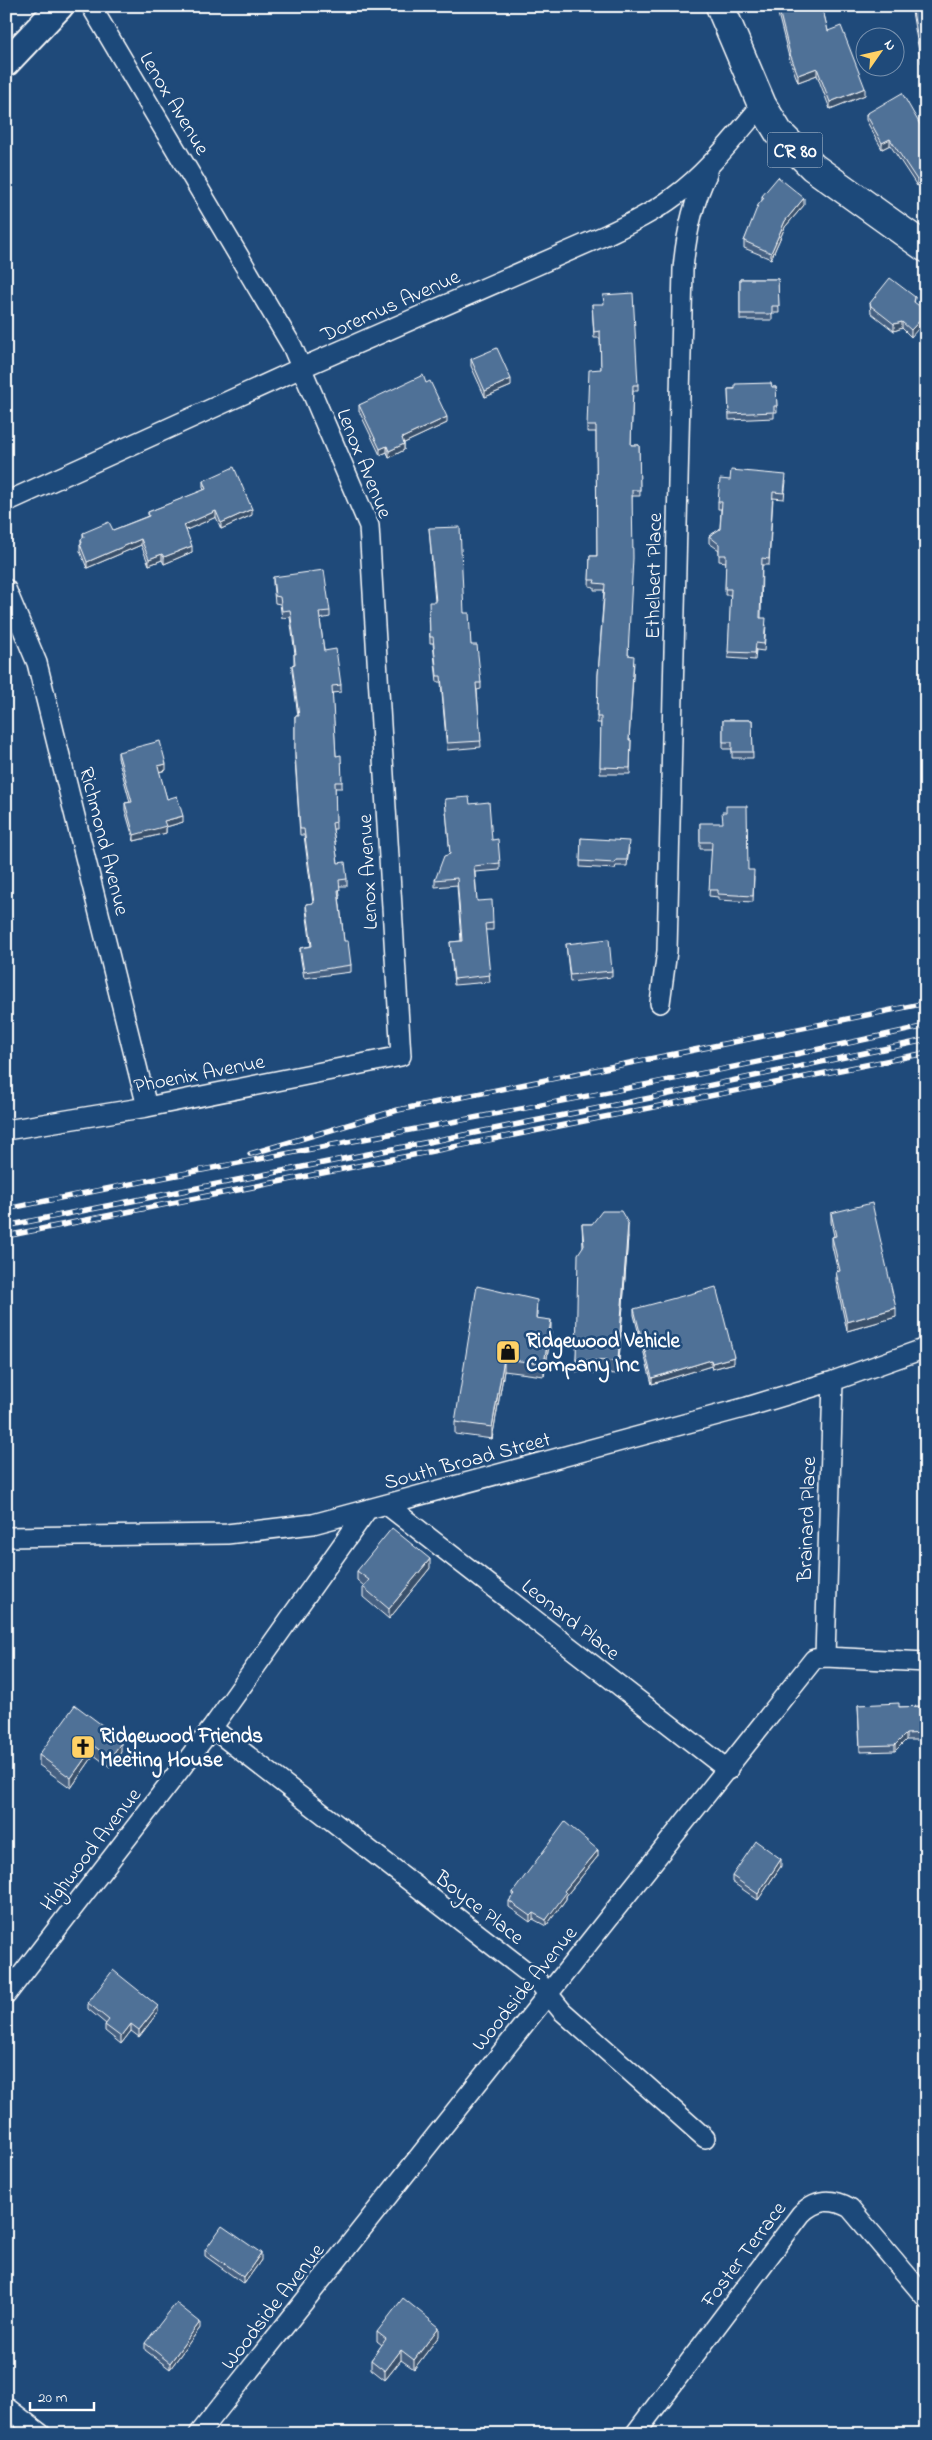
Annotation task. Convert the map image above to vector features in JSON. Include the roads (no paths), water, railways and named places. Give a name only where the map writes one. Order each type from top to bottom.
[{"type":"main road","name":"CR 80","points":[[720,6],[762,105],[779,133],[802,158],[926,248]]},
{"type":"street","points":[[6,63],[60,6]]},
{"type":"street","name":"Lenox Avenue","points":[[92,6],[292,346],[369,526],[400,1056]]},
{"type":"street","name":"Doremus Avenue","points":[[6,502],[302,368],[624,226],[674,197],[695,180],[762,105]]},
{"type":"street","name":"Ethelbert Place","points":[[660,1003],[668,951],[683,269],[686,237],[692,210],[698,192],[716,157]]},
{"type":"street","name":"Richmond Avenue","points":[[6,589],[37,663],[148,1107]]},
{"type":"street","name":"Phoenix Avenue","points":[[6,1130],[148,1107],[400,1056]]},
{"type":"street","name":"South Broad Street","points":[[6,1537],[227,1534],[313,1524],[747,1407],[833,1381],[926,1348]]},
{"type":"street","name":"Brainard Place","points":[[824,1657],[833,1381]]},
{"type":"street","name":"Leonard Place","points":[[387,1505],[728,1770]]},
{"type":"street","name":"Highwood Avenue","points":[[6,1995],[212,1728],[367,1510]]},
{"type":"street","points":[[824,1657],[926,1662]]},
{"type":"street","name":"Woodside Avenue","points":[[200,2434],[532,2012],[550,1994],[814,1659],[824,1657]]},
{"type":"street","name":"Boyce Place","points":[[212,1728],[536,1979],[562,2011],[705,2138]]},
{"type":"street","name":"Foster Terrace","points":[[635,2434],[809,2206],[822,2201],[838,2202],[850,2208],[926,2298]]},
{"type":"street","points":[[6,2407],[41,2434]]},
{"type":"railway","points":[[250,1154],[398,1110],[926,1003]]},
{"type":"railway","points":[[6,1209],[582,1097],[926,1026]]},
{"type":"railway","points":[[6,1226],[650,1098],[926,1040]]},
{"type":"railway","points":[[6,1236],[926,1053]]},
{"type":"place","name":"Ridgewood Vehicle Company Inc","points":[[508,1352]]},
{"type":"place","name":"Ridgewood Friends Meeting House","points":[[83,1747]]}]
